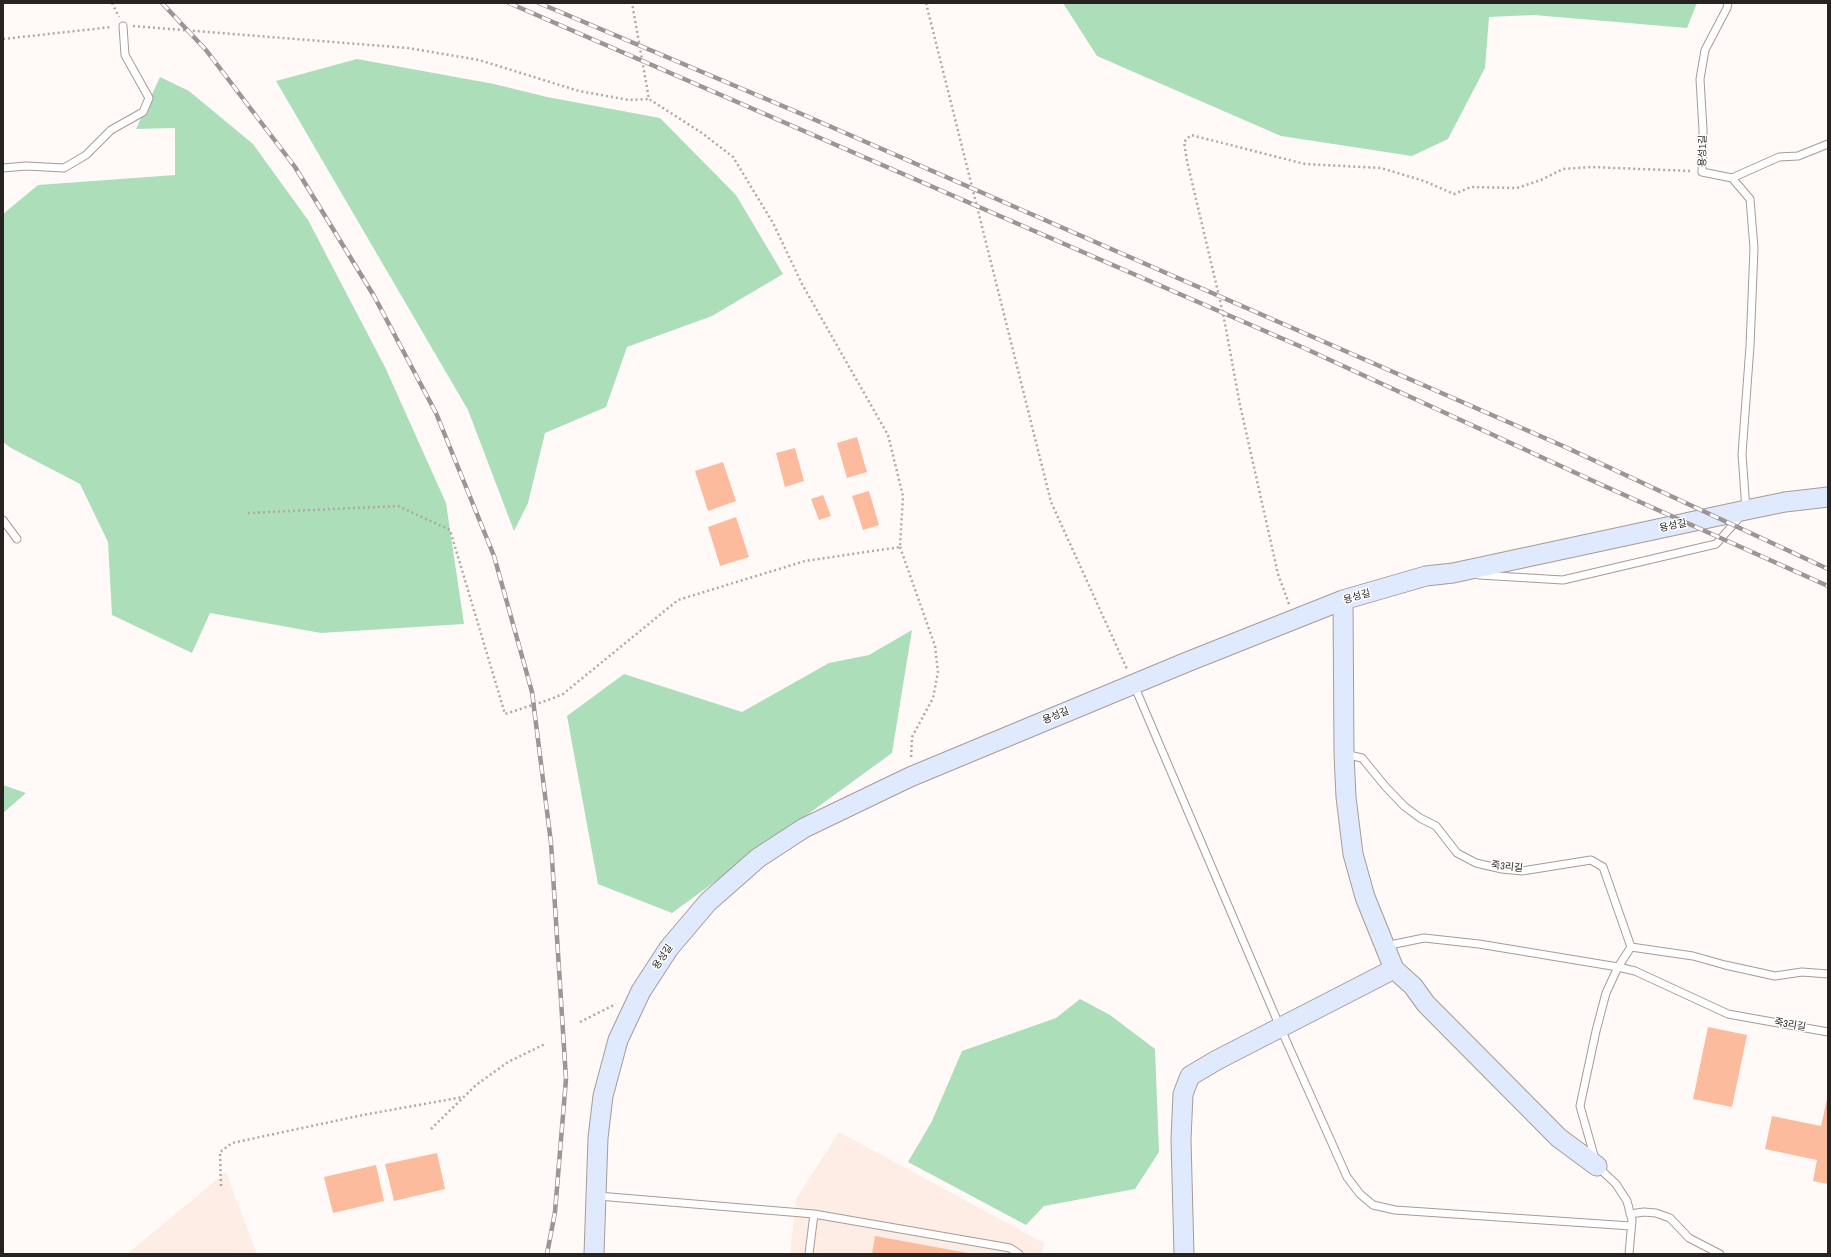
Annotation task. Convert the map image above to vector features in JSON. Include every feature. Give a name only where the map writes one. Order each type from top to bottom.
[{"type":"street","name":"용성길","points":[[594,1254],[598,1138],[603,1096],[618,1040],[641,991],[669,948],[708,902],[758,858],[804,828],[910,777],[1134,684],[1343,600],[1426,576],[1453,573],[1785,502],[1828,497]]},
{"type":"street","points":[[1343,600],[1344,754],[1346,797],[1353,854],[1365,896],[1394,969],[1414,986],[1426,1004],[1559,1138],[1597,1166]]},
{"type":"street","points":[[1184,1254],[1181,1140],[1183,1094],[1190,1076],[1217,1060],[1394,969]]},
{"type":"lane","name":"용성1길","points":[[1728,3],[1704,50],[1700,79],[1703,130],[1702,172],[1732,178]]},
{"type":"lane","points":[[3,168],[26,166],[64,168],[86,155],[111,130],[143,112],[149,98],[125,55],[123,26]]},
{"type":"lane","points":[[1453,573],[1563,580],[1716,544],[1746,510],[1742,454],[1750,346],[1754,248],[1750,199],[1732,178],[1779,157],[1798,156],[1828,144]]},
{"type":"lane","points":[[3,520],[18,539]]},
{"type":"lane","points":[[1134,684],[1280,1027],[1347,1177],[1360,1194],[1373,1205],[1395,1210],[1632,1226]]},
{"type":"lane","name":"죽3리길","points":[[1344,754],[1362,758],[1384,786],[1404,806],[1420,818],[1436,826],[1457,853],[1476,863],[1502,869],[1522,871],[1592,860],[1602,867],[1631,947]]},
{"type":"lane","name":"죽3리길","points":[[1385,946],[1424,938],[1480,944],[1618,967],[1635,971],[1728,1014],[1828,1032]]},
{"type":"lane","points":[[1630,1254],[1632,1226],[1627,1201],[1616,1184],[1597,1166],[1580,1106],[1596,1031],[1606,993],[1618,967],[1631,947],[1693,956],[1775,976],[1802,972],[1828,974]]},
{"type":"lane","points":[[596,1196],[814,1214],[1010,1248],[1019,1254]]},
{"type":"lane","points":[[1630,1214],[1644,1212],[1656,1213],[1670,1218],[1689,1238],[1720,1254]]},
{"type":"lane","points":[[809,1254],[814,1214]]},
{"type":"path","points":[[632,3],[649,99]]},
{"type":"path","points":[[926,3],[1051,502],[1134,684]]},
{"type":"path","points":[[3,39],[123,26],[408,48],[479,60],[579,91],[629,100],[649,99],[702,133],[733,158],[773,223],[802,284],[888,435],[903,496],[900,547],[935,646],[938,672],[933,698],[912,737],[910,777]]},
{"type":"path","points":[[1294,620],[1278,574],[1240,405],[1223,313],[1187,161],[1184,142],[1191,135],[1305,164],[1381,168],[1424,181],[1454,194],[1471,187],[1516,188],[1541,180],[1563,169],[1584,167],[1702,172]]},
{"type":"path","points":[[248,513],[398,506],[450,530],[505,714],[551,700],[563,694],[678,600],[805,561],[900,547]]},
{"type":"path","points":[[580,1022],[641,991]]},
{"type":"path","points":[[431,1129],[476,1085],[508,1062],[545,1044]]},
{"type":"path","points":[[221,1186],[220,1152],[232,1143],[363,1115],[463,1097]]},
{"type":"shaded area","points":[[839,1132],[1044,1243],[1042,1254],[790,1254],[796,1199]]},
{"type":"shaded area","points":[[226,1172],[257,1254],[127,1254]]},
{"type":"green space","points":[[1063,3],[1697,3],[1687,28],[1534,15],[1489,17],[1485,68],[1448,139],[1412,156],[1281,136],[1097,56]]},
{"type":"green space","points":[[357,59],[494,84],[547,97],[660,118],[736,195],[783,274],[712,316],[627,347],[606,407],[545,433],[528,503],[514,531],[468,410],[276,81]]},
{"type":"green space","points":[[160,77],[189,91],[253,144],[308,220],[385,367],[446,503],[464,624],[321,633],[210,613],[192,653],[112,615],[108,542],[80,484],[11,448],[3,442],[3,214],[38,185],[175,175],[175,128],[136,129]]},
{"type":"green space","points":[[912,630],[892,753],[672,913],[598,884],[567,716],[624,674],[742,712],[829,663],[869,655]]},
{"type":"green space","points":[[3,785],[26,793],[3,813]]},
{"type":"green space","points":[[1080,999],[1110,1015],[1155,1049],[1159,1152],[1135,1189],[1044,1206],[1026,1225],[908,1162],[932,1121],[962,1051],[1056,1018]]},
{"type":"building","points":[[857,437],[867,472],[847,478],[837,443]]},
{"type":"building","points":[[795,448],[804,481],[785,487],[776,453]]},
{"type":"building","points":[[723,462],[736,501],[708,511],[695,471]]},
{"type":"building","points":[[869,491],[879,525],[863,530],[852,496]]},
{"type":"building","points":[[823,495],[831,516],[819,520],[811,499]]},
{"type":"building","points":[[736,517],[749,557],[720,566],[708,527]]},
{"type":"building","points":[[1708,1027],[1747,1035],[1732,1107],[1693,1099]]},
{"type":"building","points":[[1827,1099],[1828,1184],[1813,1181],[1817,1160],[1765,1149],[1772,1116],[1821,1126]]},
{"type":"building","points":[[437,1153],[445,1189],[394,1201],[385,1164]]},
{"type":"building","points":[[376,1165],[384,1201],[333,1213],[324,1177]]},
{"type":"building","points":[[875,1236],[968,1253],[968,1254],[872,1254]]},
{"type":"railway","points":[[162,3],[206,50],[295,167],[374,296],[436,413],[494,556],[532,692],[551,843],[566,1079],[555,1212],[547,1254]]},
{"type":"railway","points":[[509,3],[1304,348],[1602,485],[1828,586]]},
{"type":"railway","points":[[539,3],[804,115],[1563,446],[1828,569]]}]
